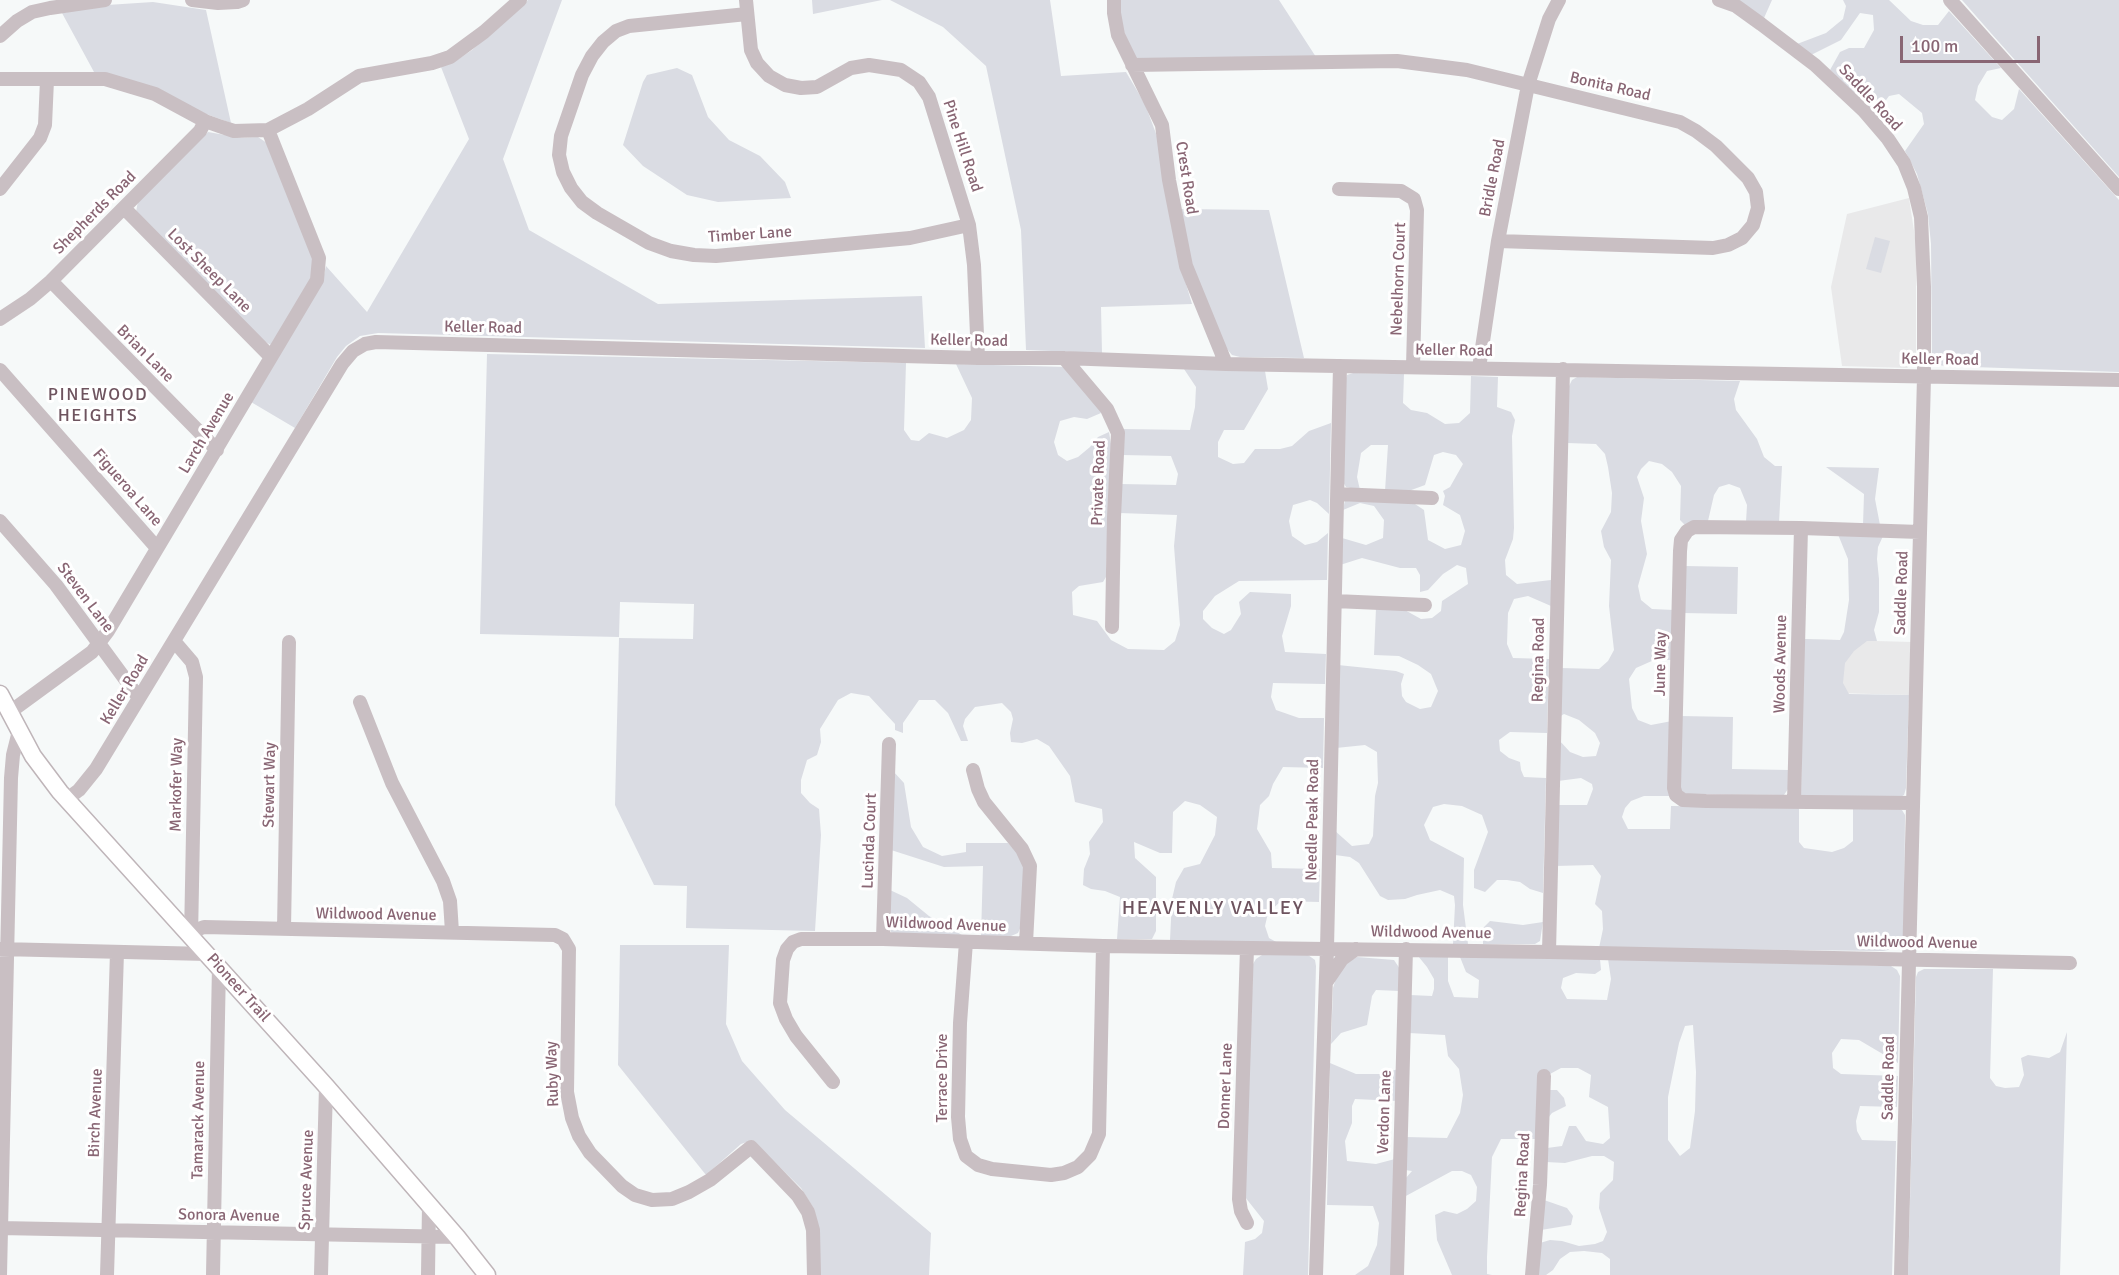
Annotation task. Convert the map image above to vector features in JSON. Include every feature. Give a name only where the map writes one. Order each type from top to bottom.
[{"type":"main road","name":"Pioneer Trail","points":[[0,694],[33,756],[67,800],[326,1086],[429,1204],[487,1275]]},
{"type":"street","points":[[0,36],[32,12],[105,0]]},
{"type":"street","points":[[192,0],[218,3],[243,0]]},
{"type":"street","points":[[0,79],[105,80],[122,83],[155,94],[205,121],[234,131],[268,130],[308,109],[358,76],[432,63],[450,57],[484,32],[520,0]]},
{"type":"street","name":"Crest Road","points":[[1114,0],[1118,35],[1162,125],[1169,180],[1186,266],[1226,364]]},
{"type":"street","name":"Bridle Road","points":[[1479,368],[1498,242],[1528,85],[1543,35],[1559,0]]},
{"type":"street","name":"Saddle Road","points":[[1719,0],[1747,13],[1815,65],[1864,111],[1888,139],[1904,164],[1914,188],[1921,217],[1924,377],[1901,1275]]},
{"type":"street","points":[[1950,0],[2119,189]]},
{"type":"street","name":"Timber Lane","points":[[746,7],[629,26],[616,31],[603,42],[582,75],[561,136],[559,155],[562,172],[582,202],[649,243],[671,251],[694,255],[716,256],[910,238],[969,225]]},
{"type":"street","name":"Pine Hill Road","points":[[746,7],[751,50],[757,63],[769,76],[785,85],[801,88],[817,87],[851,68],[869,65],[901,70],[919,82],[932,105],[969,225],[975,275],[978,358]]},
{"type":"street","name":"Bonita Road","points":[[1132,65],[1397,61],[1467,70],[1680,122],[1696,130],[1716,146],[1748,178],[1756,192],[1758,208],[1753,225],[1742,238],[1728,245],[1713,248],[1498,242]]},
{"type":"street","points":[[0,189],[40,138],[45,125],[47,80]]},
{"type":"street","name":"Shepherds Road","points":[[0,319],[30,299],[51,281],[200,131],[205,121]]},
{"type":"street","name":"Larch Avenue","points":[[10,712],[92,652],[99,644],[318,280],[320,269],[315,244],[268,130]]},
{"type":"street","name":"Nebelhorn Court","points":[[1339,189],[1401,191],[1414,199],[1417,210],[1413,367]]},
{"type":"street","name":"Lost Sheep Lane","points":[[124,208],[271,357]]},
{"type":"street","name":"Brian Lane","points":[[51,281],[217,450]]},
{"type":"street","name":"Keller Road","points":[[67,800],[90,778],[342,364],[353,351],[365,344],[388,342],[1226,364],[2119,380]]},
{"type":"street","name":"Private Road","points":[[1064,358],[1107,409],[1118,433],[1112,627]]},
{"type":"street","name":"Needle Peak Road","points":[[1316,1275],[1327,948],[1340,366]]},
{"type":"street","name":"Regina Road","points":[[1549,952],[1563,369]]},
{"type":"street","name":"Figueroa Lane","points":[[0,370],[158,548]]},
{"type":"street","points":[[1338,494],[1432,498]]},
{"type":"street","name":"Steven Lane","points":[[0,521],[35,560],[139,698]]},
{"type":"street","name":"June Way","points":[[1912,803],[1706,801],[1683,800],[1676,795],[1674,788],[1680,551],[1681,540],[1687,531],[1694,527],[1920,532]]},
{"type":"street","name":"Woods Avenue","points":[[1794,802],[1801,528]]},
{"type":"street","points":[[1335,601],[1425,605]]},
{"type":"street","name":"Markofer Way","points":[[174,640],[192,662],[196,677],[191,937]]},
{"type":"street","name":"Stewart Way","points":[[284,929],[289,642]]},
{"type":"street","points":[[360,702],[392,783],[443,881],[450,901],[452,932]]},
{"type":"street","points":[[0,1275],[4,949],[12,755],[19,731]]},
{"type":"street","name":"Lucinda Court","points":[[883,939],[889,744]]},
{"type":"street","points":[[974,770],[978,789],[984,802],[1022,849],[1030,866],[1026,944]]},
{"type":"street","name":"Wildwood Avenue","points":[[191,937],[196,930],[204,927],[543,934],[555,935],[563,939]]},
{"type":"street","name":"Ruby Way","points":[[563,939],[569,949],[570,965],[567,1092],[572,1118],[579,1136],[590,1153],[622,1186],[635,1195],[652,1200],[672,1199],[689,1192],[710,1180],[751,1147],[798,1196],[808,1212],[813,1230],[814,1275]]},
{"type":"street","name":"Wildwood Avenue","points":[[833,1082],[796,1036],[780,1003],[783,960],[787,949],[793,942],[801,939],[2070,963]]},
{"type":"street","name":"Terrace Drive","points":[[966,942],[960,1023],[958,1117],[960,1139],[966,1156],[978,1165],[992,1169],[1051,1175],[1078,1167],[1090,1155],[1099,1134],[1103,946]]},
{"type":"street","name":"Donner Lane","points":[[1247,948],[1239,1199],[1241,1211],[1247,1223]]},
{"type":"street","points":[[4,949],[117,952],[213,960]]},
{"type":"street","points":[[1325,985],[1342,959],[1356,949]]},
{"type":"street","name":"Verdon Lane","points":[[1397,1275],[1406,949]]},
{"type":"street","name":"Birch Avenue","points":[[107,1275],[117,952]]},
{"type":"street","name":"Tamarack Avenue","points":[[213,960],[213,1275]]},
{"type":"street","name":"Regina Road","points":[[1532,1275],[1540,1185],[1544,1076]]},
{"type":"street","name":"Spruce Avenue","points":[[321,1275],[326,1086]]},
{"type":"street","points":[[428,1275],[429,1204]]},
{"type":"street","name":"Sonora Avenue","points":[[1,1228],[457,1237]]},
{"type":"shaded area","points":[[528,0],[562,0],[503,159],[529,230],[658,304],[922,296],[925,348],[378,333],[360,336],[346,346],[337,357],[295,428],[251,402],[322,283],[326,266],[367,312],[469,139],[441,67],[472,50]]},
{"type":"shaded area","points":[[812,0],[882,0],[813,14]]},
{"type":"shaded area","points":[[890,0],[1050,0],[1061,76],[1126,72],[1145,104],[1158,139],[1176,250],[1192,304],[1101,307],[1102,353],[1026,350],[1021,230],[986,66],[943,27]]},
{"type":"shaded area","points":[[1119,0],[1279,0],[1316,57],[1140,60],[1134,57],[1126,41],[1120,22]]},
{"type":"shaded area","points":[[1734,0],[1772,0],[1764,18]]},
{"type":"shaded area","points":[[1843,0],[1889,0],[1911,21],[1923,25],[1938,25],[1949,11],[2001,68],[1987,71],[1978,86],[1975,100],[1992,117],[2002,120],[2014,109],[2019,89],[2119,200],[2119,372],[1936,364],[1932,357],[1931,244],[1928,214],[1917,174],[1905,151],[1924,124],[1922,113],[1899,94],[1889,96],[1876,114],[1830,70],[1840,52],[1849,48],[1864,48],[1874,30],[1873,15],[1860,13],[1841,40],[1811,55],[1797,44],[1826,33],[1843,19],[1846,6]]},
{"type":"shaded area","points":[[1962,0],[2119,0],[2119,177],[1990,32]]},
{"type":"shaded area","points":[[153,2],[206,10],[231,123],[206,114],[151,86],[94,72],[62,13],[107,5]]},
{"type":"shaded area","points":[[677,68],[692,75],[708,117],[729,140],[760,156],[785,182],[791,198],[718,202],[687,195],[643,166],[623,145],[647,75]]},
{"type":"shaded area","points":[[208,132],[242,138],[258,137],[267,143],[315,263],[312,279],[271,345],[262,340],[136,212],[138,201]]},
{"type":"shaded area","points":[[1909,198],[1916,244],[1916,356],[1907,368],[1842,366],[1831,287],[1847,214]]},
{"type":"shaded area","points":[[1179,209],[1269,210],[1304,358],[1232,355],[1227,349],[1191,271]]},
{"type":"shaded area","points":[[1875,237],[1890,241],[1881,273],[1866,269]]},
{"type":"shaded area","points":[[487,354],[906,363],[904,430],[911,440],[919,441],[929,433],[947,438],[964,430],[971,420],[972,398],[956,364],[1066,367],[1099,404],[1101,413],[1087,419],[1074,417],[1060,421],[1054,442],[1058,455],[1067,461],[1078,457],[1098,437],[1109,432],[1111,444],[1106,577],[1103,582],[1079,586],[1072,592],[1073,615],[1097,621],[1111,640],[1128,649],[1164,650],[1175,641],[1180,625],[1174,546],[1177,515],[1119,513],[1120,484],[1176,485],[1178,474],[1171,456],[1122,455],[1122,429],[1190,430],[1196,387],[1184,369],[1265,371],[1268,389],[1244,430],[1224,430],[1218,442],[1218,457],[1233,464],[1244,463],[1255,449],[1280,449],[1292,446],[1309,431],[1331,423],[1329,514],[1310,500],[1293,505],[1289,521],[1292,536],[1305,545],[1317,542],[1328,533],[1327,580],[1239,581],[1215,596],[1203,611],[1203,619],[1212,628],[1224,634],[1231,630],[1241,614],[1239,602],[1250,592],[1291,594],[1291,606],[1282,636],[1285,652],[1326,654],[1325,684],[1273,683],[1271,697],[1276,710],[1299,718],[1324,718],[1323,768],[1283,767],[1269,796],[1260,805],[1257,829],[1271,853],[1272,868],[1320,869],[1319,902],[1281,901],[1268,913],[1265,926],[1269,938],[1278,943],[1170,940],[1172,899],[1176,882],[1184,868],[1200,864],[1215,835],[1217,817],[1200,805],[1185,801],[1173,812],[1172,853],[1160,853],[1134,842],[1135,858],[1156,877],[1156,931],[1152,939],[1117,939],[1120,897],[1083,885],[1084,869],[1090,854],[1089,842],[1103,822],[1102,809],[1075,802],[1070,776],[1049,746],[1037,739],[1022,743],[1011,742],[1013,719],[1011,712],[1002,703],[975,707],[965,719],[963,726],[968,741],[961,741],[948,713],[935,700],[919,700],[903,723],[903,733],[895,730],[895,724],[869,696],[851,693],[838,700],[820,729],[821,742],[817,755],[807,760],[801,780],[801,793],[819,809],[821,835],[815,931],[686,928],[687,886],[654,885],[615,805],[619,638],[693,639],[694,604],[620,602],[619,637],[480,634]]},
{"type":"shaded area","points":[[1353,373],[1404,374],[1403,403],[1411,410],[1427,413],[1445,424],[1459,423],[1470,413],[1471,376],[1498,377],[1497,407],[1511,412],[1515,420],[1512,436],[1514,528],[1513,539],[1505,560],[1506,575],[1517,584],[1551,580],[1551,606],[1528,596],[1514,599],[1508,613],[1507,644],[1513,658],[1549,659],[1547,733],[1510,732],[1499,740],[1500,751],[1520,762],[1524,777],[1546,778],[1543,893],[1530,889],[1520,882],[1507,880],[1497,880],[1485,892],[1474,888],[1474,870],[1488,832],[1482,815],[1462,806],[1444,804],[1433,807],[1424,825],[1430,840],[1464,858],[1463,905],[1468,944],[1453,944],[1454,896],[1440,890],[1405,899],[1388,900],[1380,896],[1359,863],[1350,857],[1335,855],[1334,830],[1352,846],[1369,844],[1373,836],[1378,783],[1377,752],[1365,745],[1336,748],[1338,665],[1396,671],[1404,674],[1401,684],[1402,696],[1406,702],[1420,709],[1431,707],[1438,691],[1431,674],[1399,656],[1374,655],[1376,608],[1403,609],[1421,619],[1432,618],[1441,611],[1442,601],[1468,584],[1466,568],[1457,565],[1443,574],[1428,590],[1420,592],[1420,575],[1416,568],[1400,568],[1362,558],[1340,565],[1342,538],[1366,545],[1383,538],[1384,520],[1374,506],[1360,503],[1343,510],[1345,500],[1412,502],[1424,510],[1428,540],[1445,549],[1461,545],[1465,531],[1460,515],[1443,505],[1445,496],[1443,491],[1450,487],[1463,464],[1456,455],[1443,452],[1434,455],[1425,485],[1406,492],[1385,491],[1388,445],[1371,445],[1361,453],[1357,477],[1360,490],[1346,487],[1343,482],[1345,381],[1347,375]]},
{"type":"shaded area","points":[[1577,377],[1740,381],[1734,399],[1736,410],[1757,439],[1764,457],[1775,466],[1782,466],[1779,523],[1746,522],[1747,505],[1740,488],[1729,484],[1719,487],[1714,495],[1708,521],[1685,525],[1680,520],[1681,486],[1672,472],[1662,464],[1649,461],[1637,477],[1644,498],[1641,521],[1647,554],[1638,586],[1641,600],[1652,609],[1674,610],[1673,660],[1654,660],[1636,668],[1629,679],[1632,708],[1638,720],[1651,725],[1672,721],[1671,796],[1644,796],[1631,801],[1622,817],[1628,829],[1670,829],[1671,806],[1799,807],[1799,842],[1804,848],[1832,852],[1844,848],[1853,841],[1853,807],[1902,810],[1905,815],[1904,934],[1893,949],[1883,951],[1599,948],[1603,929],[1602,911],[1595,904],[1601,876],[1593,865],[1555,866],[1557,805],[1587,805],[1593,789],[1592,784],[1581,778],[1558,781],[1559,740],[1570,752],[1583,757],[1596,756],[1600,743],[1595,733],[1579,720],[1564,714],[1559,717],[1561,668],[1599,669],[1608,661],[1614,650],[1609,606],[1611,560],[1604,547],[1601,531],[1611,512],[1612,493],[1605,454],[1596,444],[1567,443],[1569,386]]},
{"type":"shaded area","points":[[1826,467],[1879,468],[1875,499],[1880,525],[1863,525],[1864,494]]},
{"type":"shaded area","points":[[1837,532],[1884,534],[1878,547],[1877,559],[1879,612],[1874,630],[1877,641],[1867,641],[1854,651],[1845,663],[1843,683],[1849,694],[1909,695],[1906,788],[1904,795],[1899,798],[1801,797],[1803,639],[1840,640],[1844,632],[1849,600],[1848,559]]},
{"type":"shaded area","points":[[1685,566],[1738,567],[1737,614],[1683,613]]},
{"type":"shaded area","points":[[1803,639],[1912,642],[1909,695],[1801,692]]},
{"type":"shaded area","points":[[1680,716],[1733,717],[1732,769],[1789,770],[1788,789],[1784,795],[1685,794],[1680,791]]},
{"type":"shaded area","points":[[893,771],[904,783],[911,827],[923,847],[942,856],[966,852],[966,843],[1008,843],[1019,855],[1024,865],[1022,924],[1018,933],[1011,936],[981,936],[983,866],[944,867],[891,850]]},
{"type":"shaded area","points":[[890,890],[907,898],[929,916],[962,935],[891,932],[889,925]]},
{"type":"shaded area","points":[[1490,921],[1523,925],[1543,922],[1540,941],[1535,944],[1483,944],[1483,928]]},
{"type":"shaded area","points":[[620,945],[729,945],[726,1024],[742,1061],[785,1110],[931,1233],[929,1275],[820,1275],[820,1234],[814,1209],[801,1188],[756,1144],[750,1141],[741,1144],[706,1175],[618,1065]]},
{"type":"shaded area","points":[[1262,955],[1308,955],[1315,960],[1316,966],[1308,1275],[1243,1275],[1245,1242],[1255,1239],[1262,1233],[1264,1221],[1245,1197],[1253,964]]},
{"type":"shaded area","points":[[1418,956],[1448,957],[1448,981],[1454,997],[1478,998],[1479,980],[1466,972],[1460,957],[1600,959],[1601,970],[1595,974],[1576,973],[1563,978],[1561,988],[1567,999],[1607,1000],[1611,979],[1608,959],[1891,966],[1900,976],[1898,1063],[1859,1040],[1841,1039],[1832,1053],[1833,1068],[1841,1074],[1898,1076],[1897,1107],[1860,1106],[1856,1121],[1857,1131],[1862,1140],[1896,1141],[1892,1275],[1610,1275],[1610,1259],[1602,1253],[1584,1251],[1570,1252],[1560,1259],[1553,1270],[1546,1275],[1537,1275],[1540,1243],[1550,1240],[1579,1246],[1595,1244],[1603,1241],[1607,1232],[1599,1208],[1600,1193],[1613,1180],[1614,1162],[1604,1156],[1592,1156],[1565,1163],[1546,1162],[1547,1148],[1562,1146],[1569,1126],[1576,1126],[1586,1141],[1603,1144],[1610,1138],[1608,1107],[1589,1097],[1591,1075],[1578,1068],[1561,1068],[1550,1074],[1546,1073],[1537,1139],[1501,1139],[1492,1157],[1487,1274],[1492,1275],[1452,1275],[1437,1240],[1435,1215],[1444,1211],[1457,1214],[1476,1201],[1477,1187],[1471,1175],[1462,1171],[1452,1171],[1404,1197],[1405,1179],[1412,1171],[1405,1170],[1406,1137],[1447,1138],[1460,1113],[1463,1095],[1459,1069],[1448,1056],[1445,1035],[1409,1033],[1410,995],[1432,996],[1434,989],[1434,979]],"holes":[[[1693,1025],[1696,1072],[1695,1111],[1690,1148],[1680,1156],[1668,1140],[1668,1097],[1679,1043],[1685,1026]]]},
{"type":"shaded area","points":[[1357,957],[1394,960],[1400,969],[1400,991],[1376,990],[1372,996],[1367,1025],[1341,1033],[1331,1044],[1333,988],[1337,975],[1349,961]]},
{"type":"shaded area","points":[[1924,969],[1993,969],[1990,1078],[1996,1086],[2019,1087],[2024,1075],[2021,1058],[2028,1055],[2049,1058],[2060,1052],[2067,1032],[2060,1275],[1908,1275],[1916,977],[1918,972]]},
{"type":"shaded area","points":[[1330,1063],[1356,1074],[1382,1074],[1398,1069],[1397,1101],[1355,1099],[1352,1106],[1352,1123],[1345,1141],[1347,1161],[1376,1164],[1395,1159],[1392,1275],[1355,1275],[1368,1266],[1377,1245],[1379,1223],[1373,1206],[1327,1205]]},
{"type":"shaded area","points":[[1550,1090],[1557,1090],[1564,1098],[1566,1106],[1552,1113],[1548,1118]]},
{"type":"shaded area","points":[[1544,1200],[1567,1208],[1573,1216],[1571,1225],[1541,1230]]},
{"type":"district","name":"PINEWOOD HEIGHTS","points":[[98,405]]},
{"type":"district","name":"HEAVENLY VALLEY","points":[[1213,909]]}]
